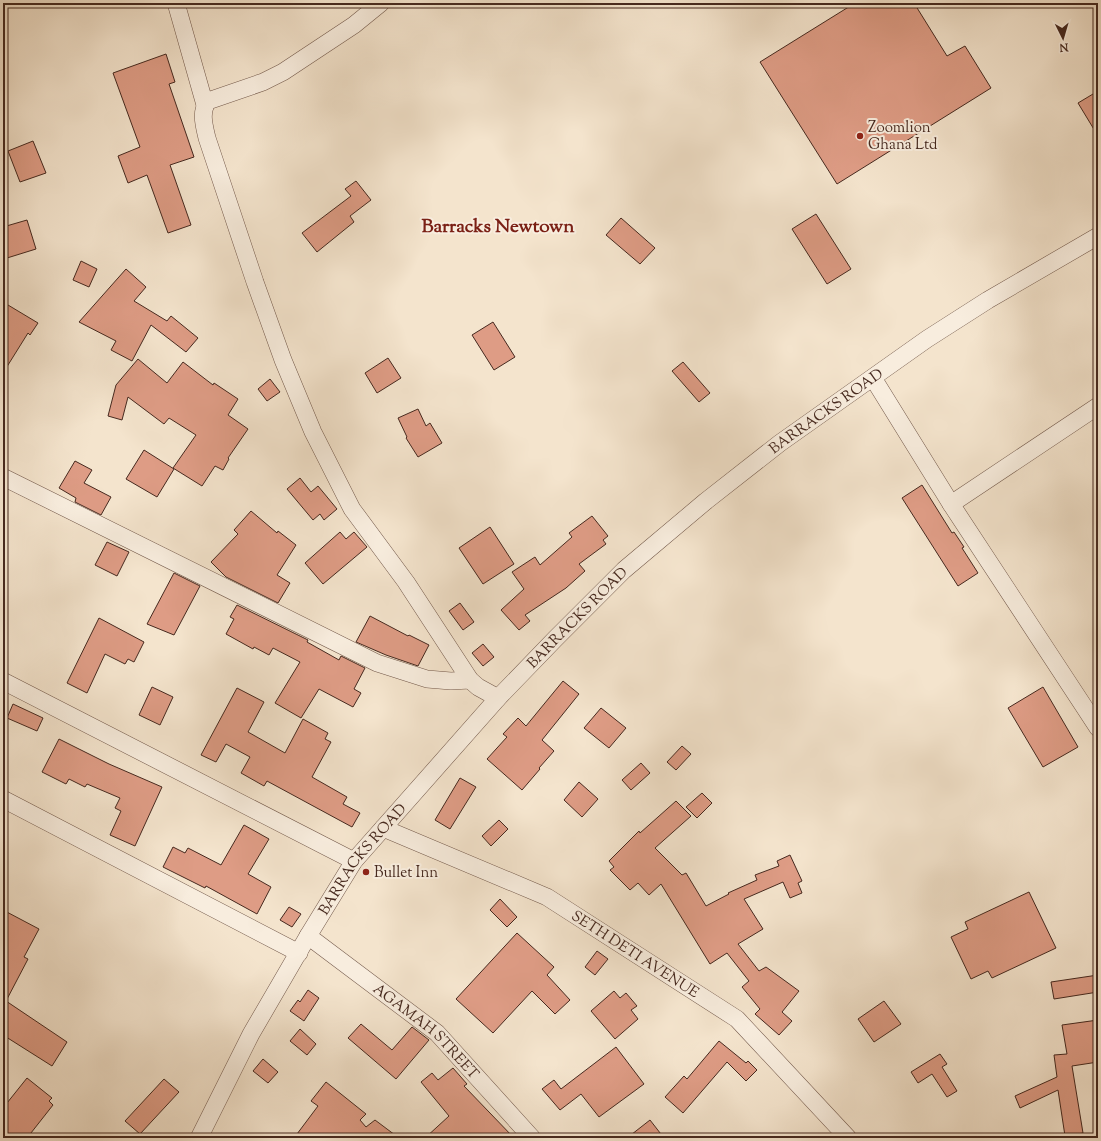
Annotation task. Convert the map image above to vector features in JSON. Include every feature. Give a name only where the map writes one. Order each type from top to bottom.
[{"type":"street","points":[[176,3],[205,105],[203,120],[207,138],[255,282],[283,360],[313,432],[352,509],[406,582],[470,680],[478,687],[498,698]]},
{"type":"street","points":[[205,105],[208,101],[263,82],[283,72],[341,35],[381,3]]},
{"type":"street","name":"BARRACKS ROAD","points":[[199,1138],[251,1034],[354,861],[498,698],[555,639],[624,570],[706,501],[780,443],[928,339],[988,300],[1098,236]]},
{"type":"street","points":[[873,378],[951,504],[1098,728]]},
{"type":"street","points":[[951,504],[1098,406]]},
{"type":"street","points":[[3,477],[377,662],[427,680],[470,680]]},
{"type":"street","points":[[3,681],[354,861]]},
{"type":"street","points":[[3,799],[299,953]]},
{"type":"street","name":"SETH DETI AVENUE","points":[[383,828],[547,897],[737,1019],[848,1138]]},
{"type":"street","name":"AGAMAH STREET","points":[[308,936],[437,1033],[532,1138]]},
{"type":"building","name":"Zoomlion Ghana Ltd","points":[[855,3],[914,3],[947,56],[965,46],[991,88],[837,184],[760,62]]},
{"type":"building","points":[[166,54],[175,82],[169,84],[194,157],[170,165],[191,225],[168,233],[147,175],[128,183],[118,156],[140,147],[113,73]]},
{"type":"building","points":[[1098,91],[1098,136],[1078,103]]},
{"type":"building","points":[[33,141],[46,173],[20,182],[8,151]]},
{"type":"building","points":[[356,181],[371,200],[350,216],[354,222],[317,252],[302,233],[351,196],[345,189]]},
{"type":"building","points":[[816,214],[851,269],[827,284],[792,229]]},
{"type":"building","points":[[621,218],[655,248],[640,264],[606,235]]},
{"type":"building","points":[[27,220],[36,249],[7,258],[3,245],[3,227]]},
{"type":"building","points":[[81,261],[97,269],[89,287],[73,280]]},
{"type":"building","points":[[126,269],[146,287],[134,301],[167,321],[171,316],[198,338],[186,352],[151,325],[132,361],[111,350],[116,341],[79,322]]},
{"type":"building","points":[[3,302],[38,323],[30,335],[28,333],[3,373]]},
{"type":"building","points":[[493,322],[515,357],[494,370],[472,335]]},
{"type":"building","points":[[388,358],[401,378],[377,393],[365,373]]},
{"type":"building","points":[[138,359],[167,383],[183,362],[213,385],[214,383],[238,399],[228,415],[248,429],[228,458],[229,459],[223,470],[215,466],[202,486],[173,468],[196,435],[169,418],[164,424],[128,397],[122,420],[108,416],[116,385]]},
{"type":"building","points":[[683,362],[710,393],[699,402],[672,371]]},
{"type":"building","points":[[270,379],[280,392],[267,401],[258,389]]},
{"type":"building","points":[[418,409],[426,426],[430,423],[442,443],[418,457],[406,438],[407,437],[398,418]]},
{"type":"building","points":[[144,450],[174,469],[157,497],[126,479]]},
{"type":"building","points":[[75,461],[92,470],[84,483],[111,497],[101,515],[75,502],[76,498],[59,488]]},
{"type":"building","points":[[300,478],[311,492],[318,486],[337,509],[324,520],[320,514],[313,520],[287,489]]},
{"type":"building","points":[[922,485],[952,533],[954,532],[964,547],[962,548],[978,573],[958,586],[902,498]]},
{"type":"building","points":[[251,511],[277,533],[278,531],[296,545],[277,575],[290,583],[278,603],[226,577],[211,562],[238,534],[234,530]]},
{"type":"building","points":[[592,516],[608,536],[603,540],[606,544],[579,564],[585,571],[566,588],[525,615],[530,621],[519,630],[501,610],[524,589],[512,572],[535,557],[540,565],[572,537],[569,533]]},
{"type":"building","points":[[490,527],[514,564],[483,584],[459,548]]},
{"type":"building","points":[[340,532],[346,539],[354,532],[367,547],[323,584],[305,563]]},
{"type":"building","points":[[107,542],[129,552],[117,576],[95,565]]},
{"type":"building","points":[[174,573],[200,586],[174,635],[147,624]]},
{"type":"building","points":[[460,603],[474,622],[463,630],[449,611]]},
{"type":"building","points":[[237,605],[308,640],[307,642],[339,660],[341,656],[365,668],[354,689],[361,693],[353,707],[319,689],[301,718],[275,703],[300,662],[273,648],[269,655],[254,647],[253,649],[226,634],[234,619],[230,617]]},
{"type":"building","points":[[370,616],[429,645],[418,666],[386,655],[356,642]]},
{"type":"building","points":[[99,618],[144,642],[134,662],[128,659],[125,664],[105,654],[87,693],[67,683]]},
{"type":"building","points":[[483,644],[494,657],[483,666],[472,653]]},
{"type":"building","points":[[563,681],[579,694],[542,740],[554,751],[522,790],[487,759],[507,737],[503,734],[518,718],[526,726]]},
{"type":"building","points":[[152,687],[173,697],[160,725],[139,715]]},
{"type":"building","points":[[1043,687],[1078,747],[1043,767],[1008,708]]},
{"type":"building","points":[[237,688],[264,702],[248,732],[285,753],[303,719],[328,733],[325,739],[331,742],[312,777],[347,797],[343,804],[360,813],[352,827],[267,781],[264,786],[241,773],[250,757],[226,744],[216,762],[201,755]]},
{"type":"building","points":[[13,704],[43,718],[37,731],[7,718]]},
{"type":"building","points":[[601,708],[626,728],[609,748],[584,728]]},
{"type":"building","points":[[59,739],[109,764],[162,787],[135,846],[110,835],[121,811],[115,808],[120,798],[87,784],[85,787],[69,779],[66,784],[42,772]]},
{"type":"building","points":[[682,746],[691,754],[676,770],[667,762]]},
{"type":"building","points":[[641,763],[650,773],[631,790],[622,780]]},
{"type":"building","points":[[460,778],[476,787],[450,829],[435,820]]},
{"type":"building","points":[[579,782],[598,799],[582,817],[564,800]]},
{"type":"building","points":[[702,793],[712,803],[697,818],[686,807]]},
{"type":"building","points":[[676,801],[691,816],[655,848],[682,875],[686,873],[706,906],[729,894],[728,893],[757,880],[755,875],[779,866],[777,861],[790,855],[802,881],[798,883],[802,893],[790,898],[783,882],[744,899],[763,929],[738,944],[759,971],[766,967],[799,991],[782,1012],[792,1021],[779,1035],[755,1014],[760,1009],[742,987],[749,981],[727,953],[710,964],[661,884],[649,895],[638,883],[630,890],[610,870],[614,867],[609,861],[639,831],[640,833]]},
{"type":"building","points":[[499,820],[508,829],[491,846],[482,836]]},
{"type":"building","points":[[244,825],[269,839],[248,874],[271,887],[257,914],[206,886],[205,888],[163,867],[173,847],[185,853],[188,848],[221,865]]},
{"type":"building","points":[[1029,892],[1056,948],[992,978],[988,971],[971,979],[951,937],[968,929],[965,922]]},
{"type":"building","points":[[500,899],[517,917],[507,927],[490,910]]},
{"type":"building","points":[[289,907],[301,914],[292,927],[280,920]]},
{"type":"building","points":[[3,910],[39,929],[24,957],[28,959],[6,1001],[67,1042],[52,1066],[3,1035]]},
{"type":"building","points":[[517,933],[554,967],[547,975],[570,1000],[555,1014],[532,991],[493,1033],[456,999]]},
{"type":"building","points":[[597,951],[608,959],[595,975],[585,967]]},
{"type":"building","points":[[1098,975],[1098,992],[1054,999],[1051,982]]},
{"type":"building","points":[[308,990],[319,998],[304,1021],[290,1011],[298,1000],[300,1002]]},
{"type":"building","points":[[614,991],[620,998],[626,993],[637,1006],[631,1010],[638,1019],[615,1039],[591,1011]]},
{"type":"building","points":[[884,1001],[901,1024],[874,1042],[858,1019]]},
{"type":"building","points":[[1098,1020],[1098,1062],[1072,1066],[1083,1133],[1065,1136],[1058,1090],[1020,1108],[1015,1096],[1057,1077],[1054,1055],[1067,1054],[1062,1025]]},
{"type":"building","points":[[361,1024],[392,1050],[412,1027],[429,1040],[396,1079],[348,1038]]},
{"type":"building","points":[[300,1029],[316,1044],[307,1055],[290,1041]]},
{"type":"building","points":[[719,1041],[746,1063],[748,1061],[757,1070],[746,1081],[727,1062],[683,1113],[665,1097],[684,1076],[687,1079]]},
{"type":"building","points":[[616,1047],[644,1084],[599,1117],[581,1094],[560,1110],[542,1089],[554,1080],[561,1089]]},
{"type":"building","points":[[940,1054],[947,1064],[942,1067],[957,1091],[947,1097],[932,1074],[918,1083],[911,1072]]},
{"type":"building","points":[[263,1059],[278,1072],[268,1083],[253,1071]]},
{"type":"building","points":[[453,1068],[467,1084],[464,1086],[514,1138],[425,1138],[449,1116],[421,1082],[432,1073],[438,1080]]},
{"type":"building","points":[[27,1078],[52,1098],[49,1101],[53,1105],[27,1138],[3,1138],[3,1108]]},
{"type":"building","points":[[164,1079],[179,1092],[140,1134],[125,1121]]},
{"type":"building","points":[[326,1082],[366,1114],[360,1120],[366,1127],[375,1120],[399,1138],[294,1138],[318,1106],[311,1101]]},
{"type":"building","points":[[650,1120],[664,1138],[627,1138]]},
{"type":"place","name":"Zoomlion Ghana Ltd","points":[[860,136]]},
{"type":"place","name":"Bullet Inn","points":[[366,872]]},
{"type":"district","name":"Barracks Newtown","points":[[498,225]]}]
